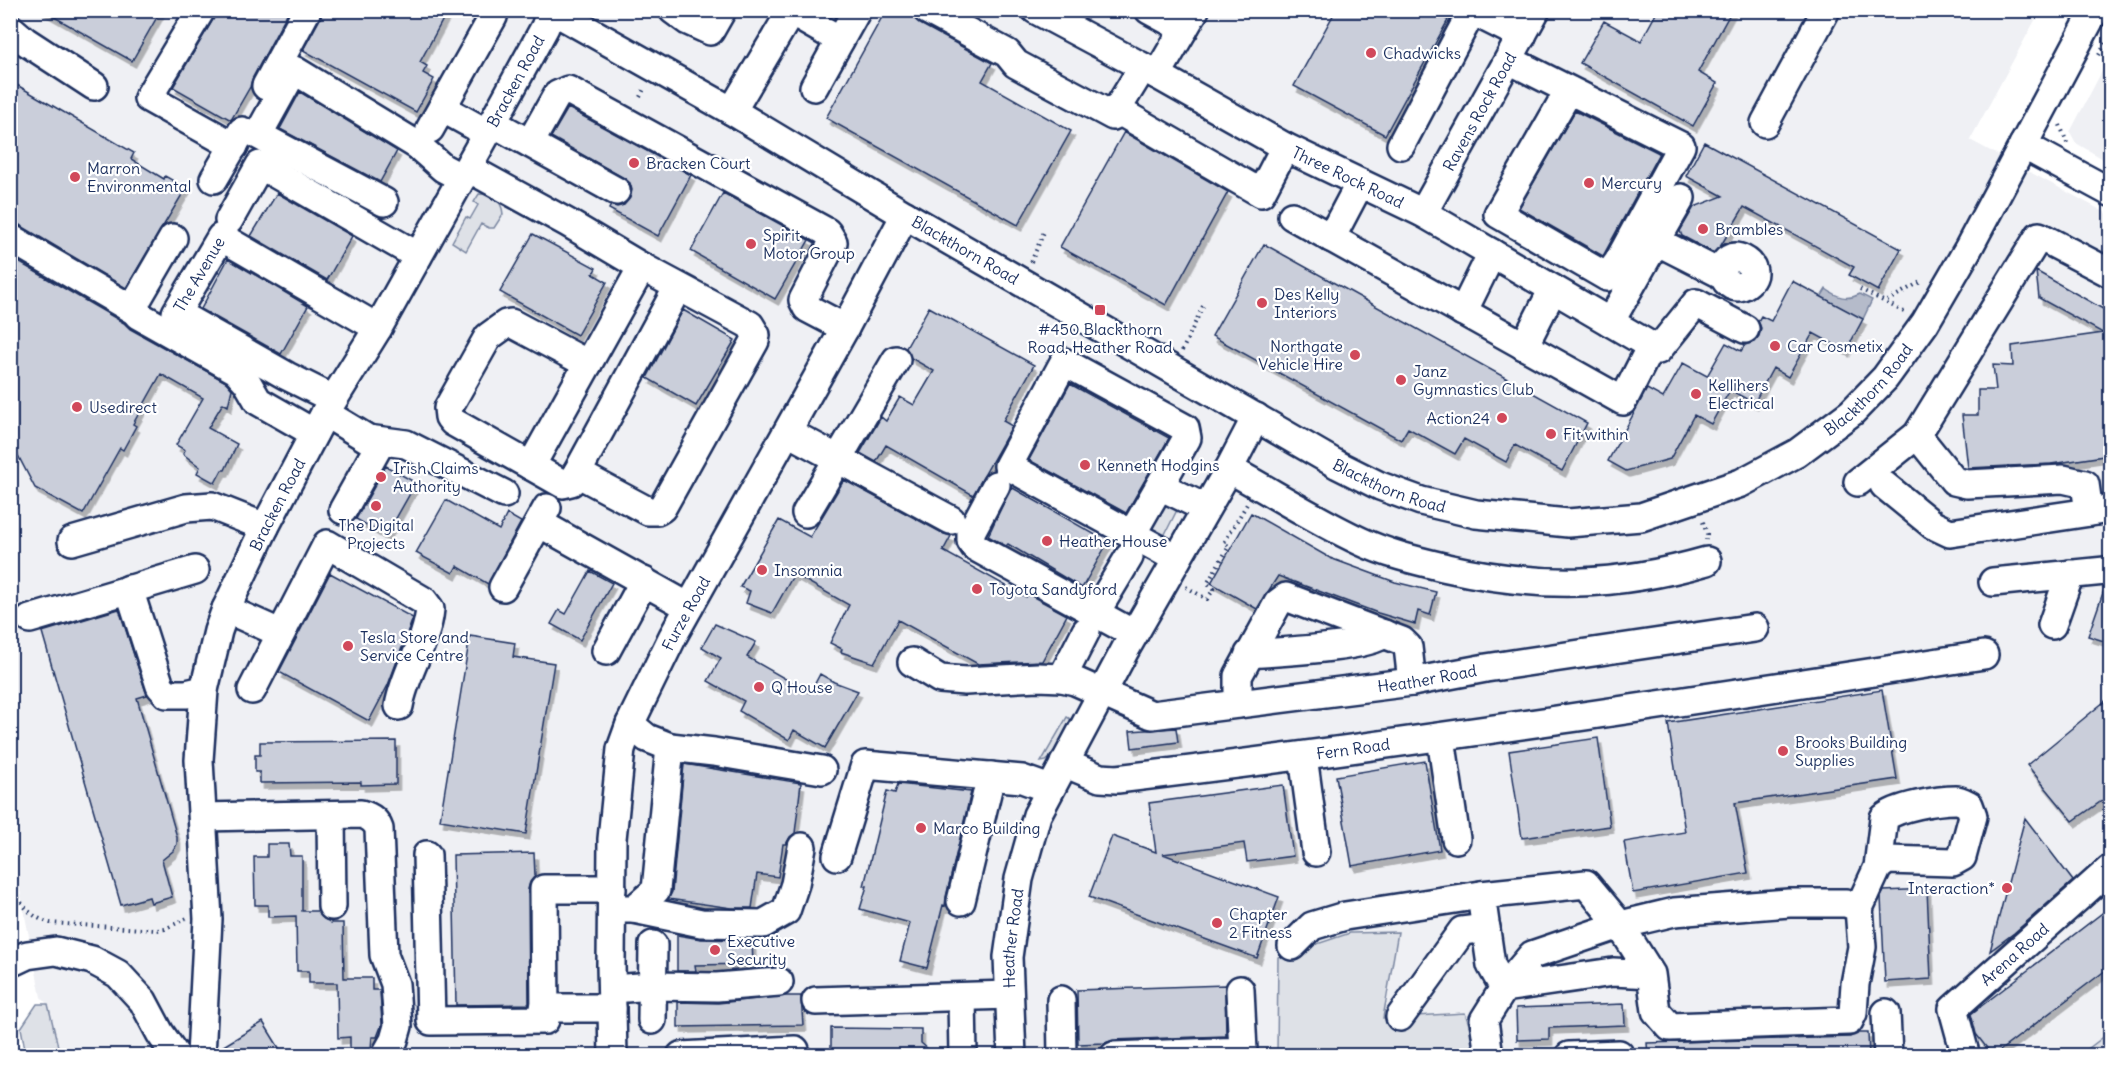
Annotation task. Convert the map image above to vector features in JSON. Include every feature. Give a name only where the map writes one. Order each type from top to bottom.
[{"type":"street","points":[[201,10],[148,98],[234,146]]},
{"type":"street","points":[[214,179],[307,10]]},
{"type":"street","name":"Blackthorn Road","points":[[551,10],[732,111],[906,215],[1338,465],[1380,486],[1421,501],[1476,514],[1568,523],[1641,517],[1741,483],[1797,453],[1852,412],[1884,378],[1925,323],[1968,249],[2095,10]]},
{"type":"street","name":"Bracken Road","points":[[201,1056],[200,916],[203,817],[199,760],[204,690],[211,652],[226,609],[265,527],[324,415],[378,328],[465,173],[545,27],[551,10]]},
{"type":"street","points":[[673,10],[688,21],[710,31],[722,10]]},
{"type":"street","points":[[814,87],[857,10]]},
{"type":"street","points":[[927,10],[1007,53],[1016,64],[1113,116],[1190,20],[1149,10]]},
{"type":"street","points":[[1401,145],[1472,10],[1522,36]]},
{"type":"street","name":"Ravens Rock Road","points":[[1423,213],[1536,10]]},
{"type":"street","points":[[1765,123],[1826,10]]},
{"type":"street","points":[[732,111],[791,11],[840,40]]},
{"type":"street","name":"Three Rock Road","points":[[1043,12],[1285,147],[1423,213],[1655,348]]},
{"type":"street","points":[[493,17],[436,118],[490,128],[530,143],[616,191]]},
{"type":"street","points":[[10,28],[25,41],[94,86]]},
{"type":"street","points":[[1509,60],[1569,90],[1681,146],[1618,262],[1607,276],[1498,214],[1569,90]]},
{"type":"street","points":[[384,202],[258,135],[294,70],[417,145],[443,168],[465,173],[568,223],[678,288],[750,325],[756,335],[755,341],[662,508],[657,511],[648,511],[577,473]]},
{"type":"street","points":[[530,143],[557,95],[568,90],[827,232],[833,242],[803,300],[807,308],[845,328]]},
{"type":"street","points":[[1117,110],[1262,193],[1285,147]]},
{"type":"street","points":[[2023,145],[2110,192]]},
{"type":"street","points":[[229,220],[260,165],[418,256]]},
{"type":"street","points":[[1331,238],[1360,183]]},
{"type":"street","points":[[1611,322],[1681,198]]},
{"type":"street","name":"Furze Road","points":[[613,1056],[612,998],[619,902],[612,839],[621,749],[630,724],[689,607],[788,432],[906,215]]},
{"type":"street","points":[[1292,216],[1623,401],[1655,348],[1696,303],[1745,329]]},
{"type":"street","points":[[1917,435],[1954,481],[1967,484],[2063,479],[2085,484],[2100,510],[1950,533],[1933,525],[1871,483],[1917,435],[2038,236],[2110,273]]},
{"type":"street","points":[[10,237],[135,311],[138,315],[236,370],[247,382],[258,401],[324,415],[368,439],[406,444],[504,494]]},
{"type":"street","points":[[135,311],[137,300],[173,237]]},
{"type":"street","name":"The Avenue","points":[[324,415],[287,376],[176,313],[221,237],[378,328]]},
{"type":"street","points":[[1656,241],[1723,275]]},
{"type":"street","points":[[1463,312],[1492,253]]},
{"type":"street","points":[[531,466],[642,267]]},
{"type":"street","points":[[588,364],[511,323],[506,324],[488,337],[448,408],[449,417],[453,422],[563,484],[571,482],[678,288]]},
{"type":"street","points":[[1524,346],[1553,289]]},
{"type":"street","points":[[806,513],[896,360]]},
{"type":"street","points":[[1062,678],[1130,546],[1160,486],[1187,438],[1185,428],[1064,362],[1008,466],[1130,546],[1177,559]]},
{"type":"street","name":"Heather Road","points":[[1012,1056],[1008,957],[1019,879],[1038,815],[1101,694],[1229,469],[1256,417]]},
{"type":"street","points":[[788,432],[951,520]]},
{"type":"street","points":[[343,510],[381,442]]},
{"type":"street","points":[[1229,469],[1362,542],[1433,565],[1497,578],[1563,584],[1603,581],[1651,575],[1707,561]]},
{"type":"street","points":[[996,485],[971,532],[971,541],[975,547],[1091,621],[1134,634]]},
{"type":"street","points":[[1160,486],[1205,508]]},
{"type":"street","points":[[72,541],[195,508],[212,506],[265,527]]},
{"type":"street","points":[[503,587],[543,515],[644,581],[689,607]]},
{"type":"street","points":[[252,690],[327,544],[424,600],[430,609],[429,622],[402,691],[399,706]]},
{"type":"street","points":[[30,619],[195,570]]},
{"type":"street","points":[[1993,582],[2110,572]]},
{"type":"street","points":[[2052,625],[2070,574]]},
{"type":"street","points":[[606,651],[644,581]]},
{"type":"street","points":[[129,589],[160,686],[167,694],[186,694],[204,690]]},
{"type":"street","points":[[1238,704],[1236,690],[1238,676],[1248,654],[1278,603],[1286,597],[1402,641],[1408,647],[1412,682]]},
{"type":"street","points":[[226,609],[280,633]]},
{"type":"street","name":"Heather Road","points":[[1101,694],[1152,715],[1412,682],[1486,668],[1755,628]]},
{"type":"street","points":[[1248,654],[1368,642],[1384,634]]},
{"type":"street","name":"Fern Road","points":[[1064,763],[1109,780],[1441,738],[1984,655]]},
{"type":"street","points":[[912,662],[940,679],[965,681],[1062,678],[1075,681],[1101,694]]},
{"type":"street","points":[[630,724],[646,738],[670,747],[822,770]]},
{"type":"street","points":[[1441,738],[1456,839]]},
{"type":"street","points":[[619,902],[656,890],[670,747]]},
{"type":"street","points":[[1303,756],[1316,852]]},
{"type":"street","points":[[837,856],[865,765],[1022,779],[1050,789]]},
{"type":"street","points":[[961,901],[991,776]]},
{"type":"street","points":[[203,817],[361,814],[368,816],[377,824],[380,829],[384,954],[394,984],[398,1026],[386,1056]]},
{"type":"street","points":[[331,815],[332,906]]},
{"type":"street","points":[[427,855],[431,1021],[545,1020],[544,889],[619,902],[701,923],[764,924],[786,911],[795,884],[802,847]]},
{"type":"street","points":[[1292,946],[1312,926],[1345,916],[1481,895],[1586,884],[1620,925],[1651,974],[1656,1011],[1670,1027],[1849,1021],[1853,1012],[1855,984],[1862,947],[1859,908],[1878,867]]},
{"type":"street","name":"Arena Road","points":[[1965,1053],[1953,1009],[2110,869]]},
{"type":"street","points":[[1481,895],[1491,965],[1504,988]]},
{"type":"street","points":[[1489,1056],[1485,1020],[1504,988],[1532,954],[1620,925],[1674,912],[1789,903],[1846,903],[1859,908]]},
{"type":"street","points":[[1400,1017],[1462,931],[1486,928]]},
{"type":"street","points":[[652,1020],[653,945]]},
{"type":"street","points":[[10,963],[27,956],[56,951],[92,960],[118,974],[142,1001],[176,1056]]},
{"type":"street","points":[[1504,988],[1613,972],[1651,974]]},
{"type":"street","points":[[544,1008],[612,998],[653,986],[717,987],[779,982]]},
{"type":"street","points":[[1114,1056],[1243,1051],[1240,990]]},
{"type":"street","points":[[816,1001],[1010,995]]},
{"type":"street","points":[[962,998],[963,1056]]},
{"type":"street","points":[[1061,1000],[1062,1056]]},
{"type":"street","points":[[1886,1013],[1888,1056]]},
{"type":"street","points":[[681,1056],[795,1050]]},
{"type":"street","points":[[1569,1056],[1619,1054]]},
{"type":"path","points":[[2094,64],[2110,35]]},
{"type":"path","points":[[640,97],[647,84]]},
{"type":"path","points":[[2062,122],[2060,125],[2066,141]]},
{"type":"path","points":[[1022,282],[1044,232]]},
{"type":"path","points":[[1886,301],[1926,279]]},
{"type":"path","points":[[1860,289],[1906,313]]},
{"type":"path","points":[[1173,369],[1203,306]]},
{"type":"path","points":[[1188,588],[1207,599],[1214,589],[1207,584],[1229,546],[1224,543],[1258,485]]},
{"type":"path","points":[[1703,522],[1705,528]]},
{"type":"path","points":[[10,881],[25,908],[39,920],[50,923],[157,930],[165,929],[188,917],[200,916]]},
{"type":"shaded area","points":[[10,11],[2040,11],[1970,140],[2110,215],[2110,1031],[2080,1056],[60,1055],[48,1005],[41,997],[10,840]]},
{"type":"shaded area","points":[[2110,56],[2110,163],[2076,143],[2070,132]]},
{"type":"shaded area","points":[[479,194],[496,199],[501,205],[503,214],[494,228],[481,224],[466,251],[452,242],[466,217],[470,219],[478,205],[474,202]]},
{"type":"shaded area","points":[[1168,503],[1178,508],[1163,538],[1148,530],[1163,505]]},
{"type":"shaded area","points":[[1067,717],[1072,720],[1051,757],[1041,762]]},
{"type":"shaded area","points":[[1398,932],[1383,1018],[1465,1013],[1477,1048],[1476,1056],[1277,1056],[1278,957],[1350,933]]},
{"type":"shaded area","points":[[37,1004],[48,1004],[60,1055],[26,1055],[21,1028]]},
{"type":"shaded area","points":[[2110,1032],[2110,1055],[2080,1055]]},
{"type":"water","points":[[1826,289],[1842,297],[1860,294],[1872,300],[1863,319],[1821,297]]},
{"type":"building","points":[[42,10],[161,10],[132,61]]},
{"type":"building","points":[[217,10],[289,10],[231,120],[173,87]]},
{"type":"building","points":[[323,10],[448,10],[420,62],[427,66],[423,73],[434,79],[416,112],[303,50]]},
{"type":"building","points":[[886,10],[904,10],[913,15],[920,24],[992,63],[982,81],[1071,131],[1018,225],[826,118]]},
{"type":"building","name":"Chadwicks","points":[[1336,10],[1430,10],[1448,20],[1385,135],[1294,86]]},
{"type":"building","points":[[1658,10],[1732,10],[1698,72],[1717,83],[1693,126],[1580,63],[1604,21],[1641,41]]},
{"type":"building","points":[[10,81],[134,153],[131,159],[164,179],[165,176],[186,188],[126,288],[18,224],[10,222]]},
{"type":"building","points":[[300,92],[397,151],[380,182],[280,129]]},
{"type":"building","name":"Bracken Court","points":[[568,108],[691,175],[658,236],[609,209],[611,205],[617,207],[624,205],[630,198],[632,190],[630,183],[551,137]]},
{"type":"building","name":"Mercury","points":[[1575,111],[1659,153],[1603,256],[1519,208]]},
{"type":"building","points":[[1124,132],[1228,192],[1166,305],[1060,247]]},
{"type":"building","points":[[1704,142],[1901,249],[1878,291],[1849,275],[1854,267],[1744,207],[1714,253],[1682,236],[1680,231],[1694,207],[1723,196],[1686,176]]},
{"type":"building","points":[[277,193],[352,236],[327,280],[251,236]]},
{"type":"building","name":"Spirit Motor Group","points":[[723,193],[809,240],[775,299],[691,251]]},
{"type":"building","points":[[533,234],[596,268],[593,274],[607,282],[577,335],[500,292]]},
{"type":"building","points":[[1264,244],[1587,423],[1562,471],[1515,445],[1506,462],[1464,439],[1455,454],[1408,428],[1401,440],[1212,336]]},
{"type":"building","points":[[10,257],[124,323],[130,329],[226,382],[232,389],[228,406],[223,403],[208,428],[237,444],[225,470],[222,470],[215,483],[197,473],[200,467],[183,454],[185,450],[176,445],[203,398],[161,374],[133,424],[136,426],[123,450],[120,448],[83,514],[35,488],[10,440]]},
{"type":"building","points":[[228,259],[308,306],[281,354],[201,309]]},
{"type":"building","points":[[2036,271],[2110,313],[2110,426],[2107,426],[2110,455],[2051,464],[1968,468],[1962,415],[1978,415],[1978,390],[1996,390],[1993,365],[2013,366],[2012,346],[2103,333],[2039,298]]},
{"type":"building","points":[[1792,281],[1863,319],[1846,351],[1813,333],[1788,377],[1773,368],[1754,403],[1730,390],[1711,424],[1694,415],[1670,459],[1626,471],[1608,461],[1647,389],[1663,398],[1683,363],[1707,376],[1726,343],[1741,351],[1745,345],[1754,342],[1759,336],[1761,328],[1758,321],[1761,316],[1771,321]]},
{"type":"building","points":[[929,307],[1034,365],[1003,421],[1012,426],[973,495],[886,445],[876,462],[860,453],[881,417],[886,421],[900,397],[914,405],[934,371],[911,358],[906,348]]},
{"type":"building","points":[[683,310],[735,340],[696,406],[647,378]]},
{"type":"building","points":[[1070,384],[1169,438],[1126,513],[1029,460]]},
{"type":"building","points":[[386,466],[416,483],[386,536],[356,519]]},
{"type":"building","points":[[844,480],[951,536],[943,551],[1026,597],[1028,594],[1067,615],[1042,661],[978,664],[898,620],[874,663],[841,652],[842,649],[830,643],[849,605],[794,574],[772,613],[746,603],[750,591],[740,587],[779,520],[810,537]]},
{"type":"building","name":"Heather House","points":[[1011,487],[1108,542],[1082,588],[1008,544],[1006,546],[988,536]]},
{"type":"building","points":[[446,500],[499,530],[507,514],[521,522],[488,584],[457,566],[453,573],[416,553]]},
{"type":"building","points":[[1251,513],[1330,558],[1395,582],[1436,592],[1430,615],[1418,611],[1415,624],[1378,613],[1278,576],[1257,609],[1211,583]]},
{"type":"building","points":[[590,571],[612,583],[580,640],[551,624],[559,610],[566,614]]},
{"type":"building","name":"Tesla Store and Service Centre","points":[[330,573],[413,618],[388,685],[369,721],[279,672]]},
{"type":"building","points":[[2105,587],[2110,587],[2110,643],[2088,636]]},
{"type":"building","points":[[119,609],[147,695],[137,698],[177,837],[177,844],[173,851],[162,860],[172,897],[151,903],[149,897],[121,905],[42,632]]},
{"type":"building","name":"Q House","points":[[715,624],[756,642],[747,657],[810,693],[820,674],[858,691],[825,748],[794,730],[789,740],[739,711],[744,701],[708,681],[721,658],[702,647]]},
{"type":"building","points":[[470,636],[515,643],[513,657],[554,663],[526,834],[440,820]]},
{"type":"building","name":"Brooks Building Supplies","points":[[1882,690],[1897,779],[1735,803],[1748,873],[1633,893],[1624,842],[1685,832],[1668,723]]},
{"type":"building","points":[[2110,697],[2110,795],[2073,821],[2027,765]]},
{"type":"building","points":[[1176,728],[1178,742],[1132,748],[1130,731]]},
{"type":"building","points":[[1598,738],[1610,826],[1522,838],[1509,751]]},
{"type":"building","points":[[396,741],[396,784],[260,783],[260,772],[255,772],[255,755],[260,755],[260,742]]},
{"type":"building","points":[[1425,761],[1440,850],[1352,866],[1336,776]]},
{"type":"building","points":[[684,764],[801,783],[795,833],[786,844],[783,844],[778,877],[757,874],[752,908],[732,908],[668,899],[672,892]]},
{"type":"building","name":"Marco Building","points":[[898,784],[971,792],[945,906],[943,905],[927,968],[900,961],[910,923],[860,909],[887,791],[895,793]]},
{"type":"building","points":[[1283,785],[1293,856],[1247,862],[1244,843],[1163,854],[1279,897],[1257,958],[1089,897],[1112,836],[1156,852],[1149,803]]},
{"type":"building","points":[[2025,818],[2073,881],[1990,951]]},
{"type":"building","points":[[267,844],[289,844],[290,856],[302,856],[302,911],[318,911],[324,919],[331,923],[343,923],[344,978],[372,978],[372,990],[380,990],[382,1024],[377,1037],[372,1037],[371,1049],[350,1050],[350,1037],[338,1038],[337,983],[309,983],[309,971],[297,971],[296,916],[268,917],[268,905],[255,905],[254,857],[267,857]]},
{"type":"building","points":[[534,853],[535,876],[528,889],[529,1004],[456,1005],[453,855]]},
{"type":"building","points":[[1927,889],[1931,979],[1885,982],[1881,897],[1884,891]]},
{"type":"building","points":[[2110,907],[2110,967],[1993,1056],[1976,1034],[1971,1014]]},
{"type":"building","name":"Executive Security","points":[[677,935],[701,939],[752,940],[753,964],[695,965],[696,971],[677,971]]},
{"type":"building","points":[[1225,985],[1226,1036],[1113,1040],[1105,1043],[1078,1044],[1077,990]]},
{"type":"building","points":[[801,996],[803,1025],[678,1027],[678,1002],[718,1003]]},
{"type":"building","points":[[1624,1004],[1625,1025],[1549,1028],[1549,1039],[1517,1040],[1516,1008]]},
{"type":"building","points":[[263,1022],[284,1056],[217,1056],[217,1050]]},
{"type":"building","points":[[831,1028],[921,1029],[921,1043],[936,1056],[831,1056]]},
{"type":"building","points":[[1858,1033],[1868,1033],[1869,1056],[1648,1056],[1647,1043],[1850,1037]]},
{"type":"place","name":"Chadwicks","points":[[1371,53]]},
{"type":"place","name":"Bracken Court","points":[[634,163]]},
{"type":"place","name":"Marron Environmental","points":[[75,177]]},
{"type":"place","name":"Mercury","points":[[1589,183]]},
{"type":"place","name":"Brambles","points":[[1703,229]]},
{"type":"place","name":"Spirit Motor Group","points":[[751,244]]},
{"type":"place","name":"Des Kelly Interiors","points":[[1262,303]]},
{"type":"place","name":"#450 Blackthorn Road, Heather Road","points":[[1100,310]]},
{"type":"place","name":"Car Cosmetix","points":[[1775,346]]},
{"type":"place","name":"Northgate Vehicle Hire","points":[[1355,355]]},
{"type":"place","name":"Janz Gymnastics Club","points":[[1401,380]]},
{"type":"place","name":"Kellihers Electrical","points":[[1696,394]]},
{"type":"place","name":"Usedirect","points":[[77,407]]},
{"type":"place","name":"Action24","points":[[1502,418]]},
{"type":"place","name":"Fit within","points":[[1551,434]]},
{"type":"place","name":"Kenneth Hodgins","points":[[1085,465]]},
{"type":"place","name":"Irish Claims Authority","points":[[381,477]]},
{"type":"place","name":"The Digital Projects","points":[[376,506]]},
{"type":"place","name":"Heather House","points":[[1047,541]]},
{"type":"place","name":"Insomnia","points":[[762,570]]},
{"type":"place","name":"Toyota Sandyford","points":[[977,589]]},
{"type":"place","name":"Tesla Store and Service Centre","points":[[348,646]]},
{"type":"place","name":"Q House","points":[[759,687]]},
{"type":"place","name":"Brooks Building Supplies","points":[[1783,751]]},
{"type":"place","name":"Marco Building","points":[[921,828]]},
{"type":"place","name":"Interaction*","points":[[2007,888]]},
{"type":"place","name":"Chapter 2 Fitness","points":[[1217,923]]},
{"type":"place","name":"Executive Security","points":[[715,950]]}]
